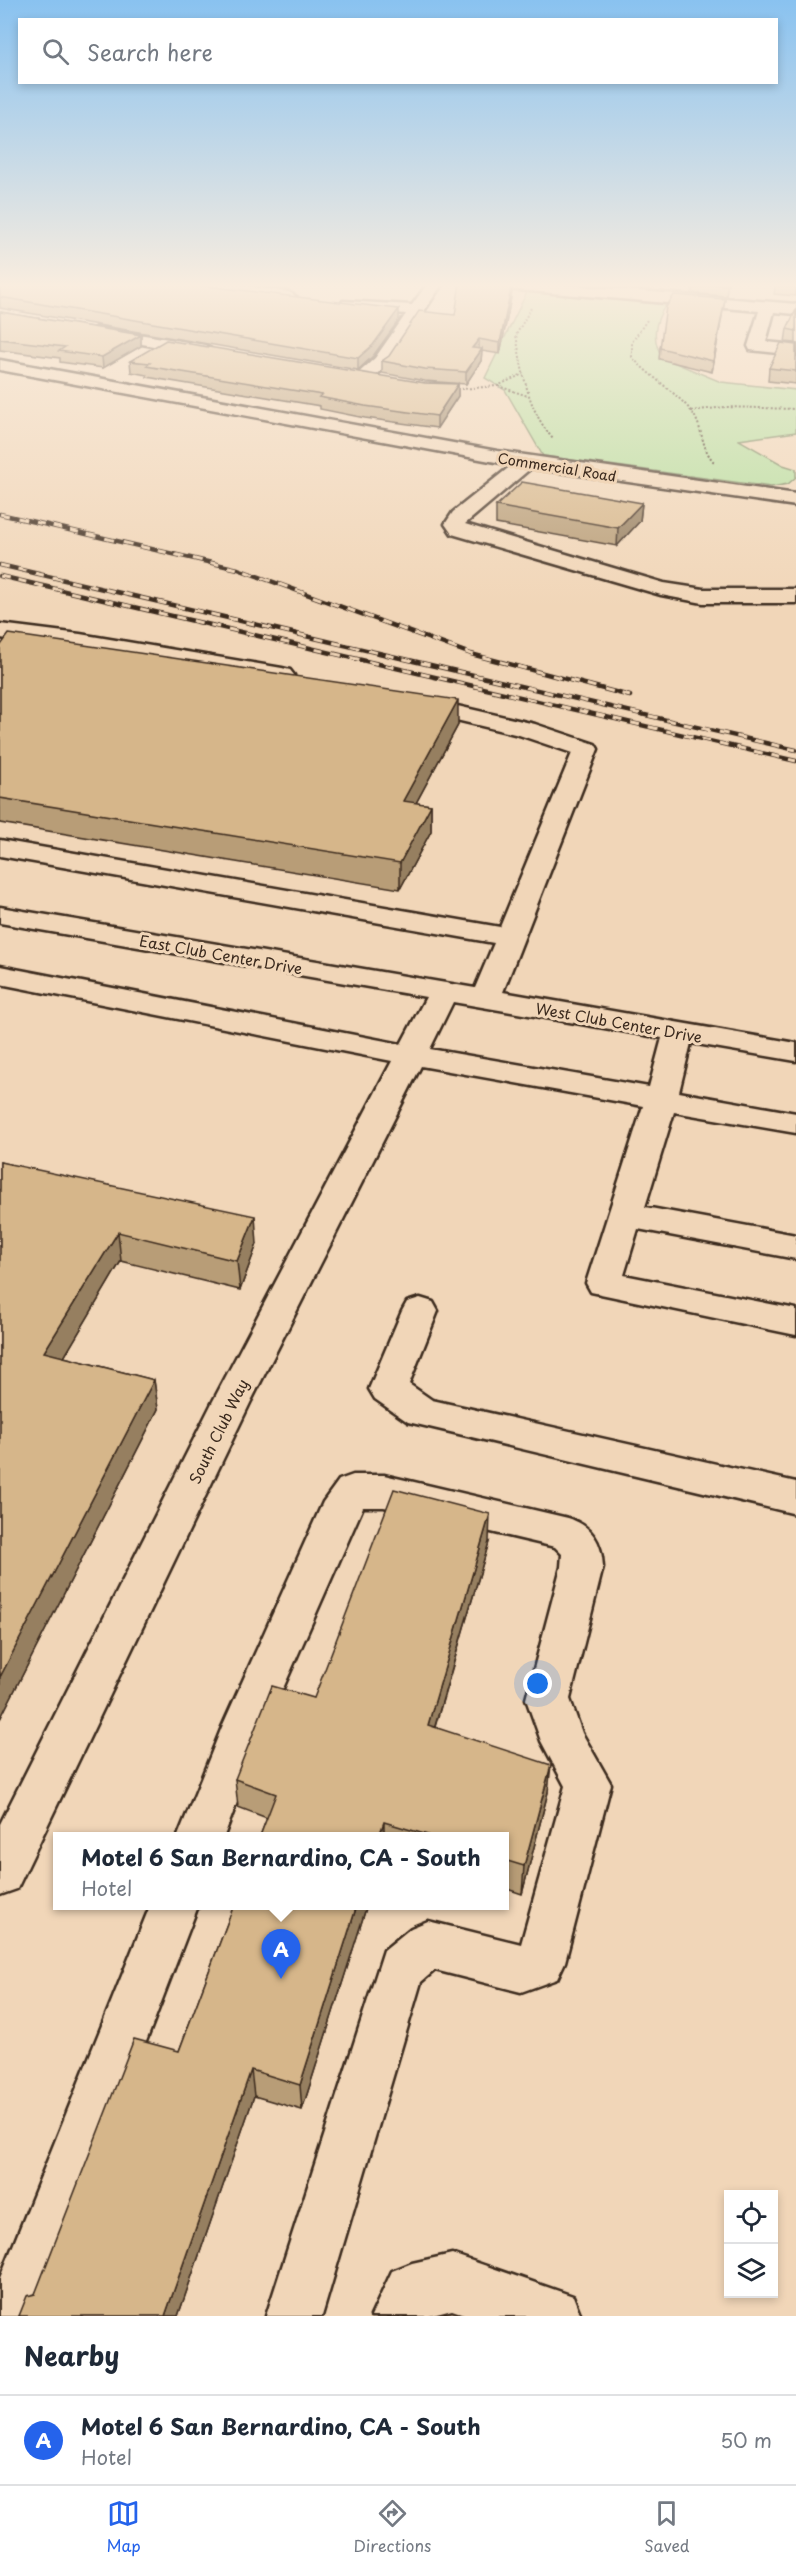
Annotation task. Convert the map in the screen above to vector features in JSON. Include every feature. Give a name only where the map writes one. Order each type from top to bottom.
[{"type":"street","name":"Commercial Road","points":[[140,391],[527,462],[680,487],[796,500]]},
{"type":"street","points":[[527,462],[460,516],[455,524],[459,530],[661,589],[703,596],[796,596]]},
{"type":"street","points":[[0,631],[81,641],[305,679]]},
{"type":"street","points":[[392,698],[526,729],[586,749],[485,1000]]},
{"type":"street","points":[[0,848],[511,938]]},
{"type":"street","name":"East Club Center Drive","points":[[0,915],[443,993]]},
{"type":"street","points":[[0,975],[411,1055],[796,1123]]},
{"type":"street","name":"West Club Center Drive","points":[[443,993],[796,1052]]},
{"type":"street","name":"South Club Way","points":[[0,1873],[232,1401],[443,993]]},
{"type":"street","points":[[679,1032],[662,1098],[604,1283],[796,1322]]},
{"type":"street","points":[[625,1215],[796,1247]]},
{"type":"street","points":[[420,1311],[388,1389],[421,1412],[796,1498]]},
{"type":"street","points":[[203,1832],[244,1727],[333,1524],[343,1502],[353,1491],[384,1491],[568,1534],[582,1549],[582,1567],[548,1699],[563,1741],[588,1784],[540,1962],[521,1968],[428,1945],[401,1967],[294,2316]]},
{"type":"street","points":[[13,2316],[172,1910]]},
{"type":"street","points":[[399,2316],[412,2291],[452,2282],[553,2316]]},
{"type":"path","points":[[513,391],[528,396]]},
{"type":"path","points":[[527,391],[542,426],[555,441]]},
{"type":"path","points":[[669,391],[690,411],[699,424],[701,447],[705,454],[720,467]]},
{"type":"path","points":[[690,411],[725,407],[796,409]]},
{"type":"green space","points":[[506,391],[796,391],[796,432],[739,440],[783,465],[796,469],[796,477],[788,484],[771,487],[543,456]]},
{"type":"building","points":[[298,391],[453,391],[437,416],[319,397],[322,395]]},
{"type":"building","points":[[522,482],[642,503],[618,528],[496,506]]},
{"type":"building","points":[[9,634],[458,700],[403,801],[431,805],[400,863],[0,798],[0,645]]},
{"type":"building","points":[[0,1162],[255,1216],[237,1261],[118,1232],[44,1352],[154,1380],[0,1677]]},
{"type":"building","points":[[394,1489],[490,1514],[428,1725],[551,1765],[524,1866],[509,1862],[509,1832],[418,1832],[384,1822],[380,1832],[262,1832],[276,1794],[235,1779],[272,1686],[314,1698]]},
{"type":"building","points":[[232,1910],[355,1910],[300,2085],[251,2070],[165,2316],[19,2316],[27,2296],[35,2294],[134,2039],[179,2051]]},
{"type":"railway","points":[[0,514],[238,569],[471,654],[630,696]]},
{"type":"railway","points":[[0,565],[796,750]]},
{"type":"railway","points":[[0,576],[796,761]]},
{"type":"place","name":"Motel 6 San Bernardino, CA - South","points":[[281,1979]]}]
